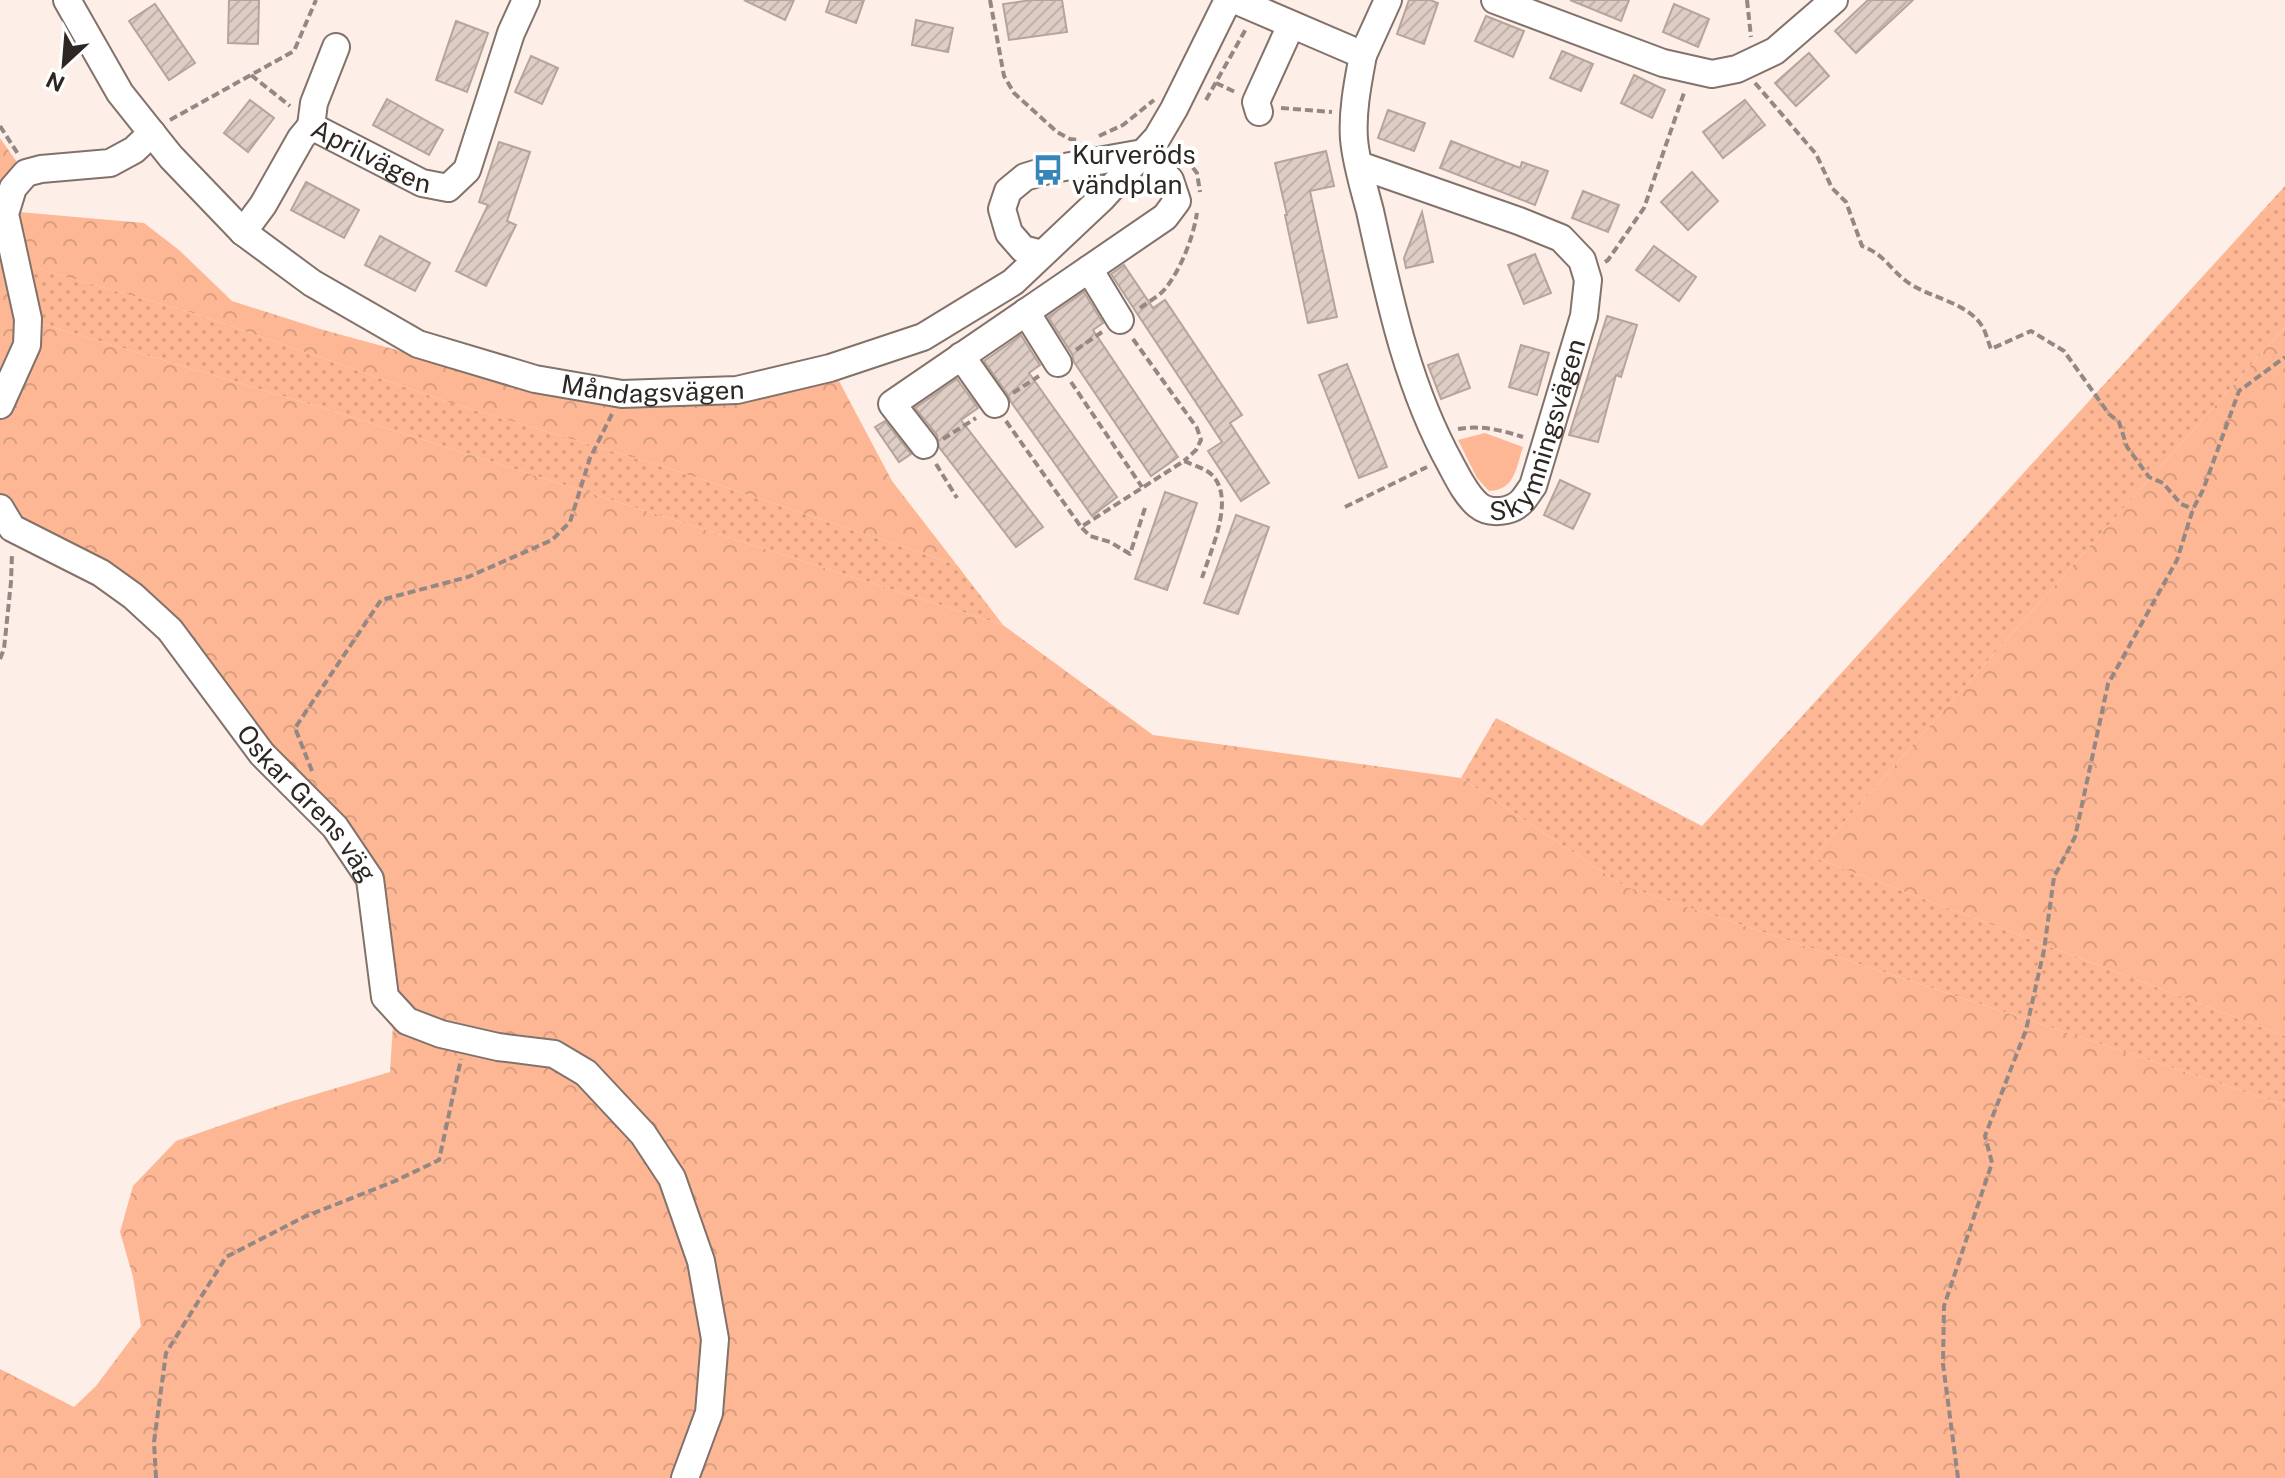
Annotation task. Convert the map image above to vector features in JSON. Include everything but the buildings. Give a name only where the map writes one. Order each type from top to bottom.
[{"type":"street","name":"Måndagsvägen","points":[[67,0],[120,93],[171,157],[243,232],[312,283],[418,344],[535,379],[622,394],[737,390],[830,368],[923,337],[1013,282],[1102,198],[1157,138],[1228,0]]},
{"type":"street","name":"Aprilvägen","points":[[243,232],[311,126],[422,183],[448,188],[467,170],[511,33],[526,0]]},
{"type":"street","points":[[1235,0],[1363,55]]},
{"type":"street","name":"Skymningsvägen","points":[[1388,0],[1363,55],[1356,92],[1354,140],[1410,372],[1441,447],[1464,487],[1478,505],[1490,511],[1508,510],[1521,502],[1533,486],[1584,316],[1588,280],[1585,270]]},
{"type":"street","points":[[1495,0],[1663,63],[1712,74],[1748,64],[1775,51],[1834,0]]},
{"type":"street","points":[[1258,107],[1291,25]]},
{"type":"street","points":[[311,126],[314,103],[336,47]]},
{"type":"street","points":[[0,405],[27,345],[28,319],[5,214],[13,188],[26,173],[32,171],[110,163],[134,150],[152,133]]},
{"type":"street","points":[[924,445],[892,404],[1165,217],[1177,201],[1170,180],[1143,153],[1025,177],[1008,191],[1002,209],[1009,233],[1023,249],[1042,254]]},
{"type":"street","points":[[1359,165],[1561,238],[1582,260],[1585,270]]},
{"type":"street","points":[[1089,269],[1120,320]]},
{"type":"street","points":[[1026,312],[1058,363]]},
{"type":"street","points":[[961,356],[995,404]]},
{"type":"street","name":"Oskar Grens väg","points":[[6,518],[101,573],[133,596],[170,630],[262,754],[335,827],[370,879],[385,997],[407,1021],[441,1034],[498,1047],[554,1054],[586,1073],[643,1134],[672,1178],[701,1261],[715,1339],[709,1413],[685,1478]]},
{"type":"path","points":[[152,133],[294,51],[316,0]]},
{"type":"path","points":[[990,0],[1004,76],[1014,93],[1057,132],[1070,139],[1087,140]]},
{"type":"path","points":[[1747,0],[1748,64],[1816,154],[1832,188],[1846,202],[1862,246],[1884,257],[1891,268],[1909,283],[1961,308],[1981,324],[1991,349],[2031,331],[2064,351],[2109,414],[2119,422],[2127,447],[2149,477],[2163,483],[2181,504],[2193,509]]},
{"type":"path","points":[[1585,270],[1608,260],[1644,208],[1692,69]]},
{"type":"path","points":[[251,75],[302,115],[311,126]]},
{"type":"path","points":[[1216,83],[1258,107],[1355,114]]},
{"type":"path","points":[[1097,137],[1123,125],[1152,100],[1158,99],[1174,109]]},
{"type":"path","points":[[0,126],[32,171]]},
{"type":"path","points":[[1081,527],[1184,461],[1196,450],[1201,440],[1197,428],[1120,320]]},
{"type":"path","points":[[1958,1478],[1943,1364],[1944,1306],[1992,1163],[1985,1136],[2026,1030],[2044,950],[2054,877],[2075,837],[2108,684],[2177,560],[2193,509],[2203,490],[2239,391],[2285,357]]},
{"type":"path","points":[[1058,363],[1143,487]]},
{"type":"path","points":[[312,771],[295,728],[381,600],[468,577],[552,540],[570,522],[590,458],[622,394]]},
{"type":"path","points":[[995,404],[1090,536],[1110,542],[1130,554],[1145,508]]},
{"type":"path","points":[[1345,507],[1471,427],[1498,429],[1545,444]]},
{"type":"path","points":[[1184,461],[1210,472],[1222,493],[1224,506],[1202,578]]},
{"type":"path","points":[[0,659],[4,649],[11,582],[6,518]]},
{"type":"path","points":[[156,1478],[154,1442],[166,1353],[226,1257],[304,1217],[439,1160],[465,1039]]},
{"type":"green space","points":[[0,138],[19,165],[0,199]]},
{"type":"green space","points":[[2285,186],[2285,327],[1813,857],[2285,1036],[2285,1105],[1624,886],[1461,778],[1496,718],[1702,826]]},
{"type":"green space","points":[[19,212],[144,223],[179,250],[232,301],[504,384],[565,396],[654,406],[738,403],[839,381],[892,481],[957,565],[671,469],[451,403],[193,313],[32,267],[19,243]]},
{"type":"green space","points":[[0,219],[39,323],[336,412],[1003,625],[1153,735],[1461,778],[1624,886],[2285,1105],[2285,1478],[0,1478],[0,1369],[74,1407],[96,1386],[141,1326],[133,1277],[120,1232],[133,1186],[176,1141],[286,1103],[390,1072],[395,994],[389,906],[379,875],[272,747],[166,612],[102,558],[0,510]]},
{"type":"green space","points":[[32,267],[193,313],[451,403],[671,469],[957,565],[1003,625],[336,412],[39,323]]},
{"type":"green space","points":[[2285,327],[2285,1036],[1813,857]]},
{"type":"green space","points":[[1485,433],[1523,447],[1513,476],[1498,490],[1489,491],[1477,478],[1458,440]]},
{"type":"place","name":"Kurveröds vändplan","points":[[1048,170]]}]
